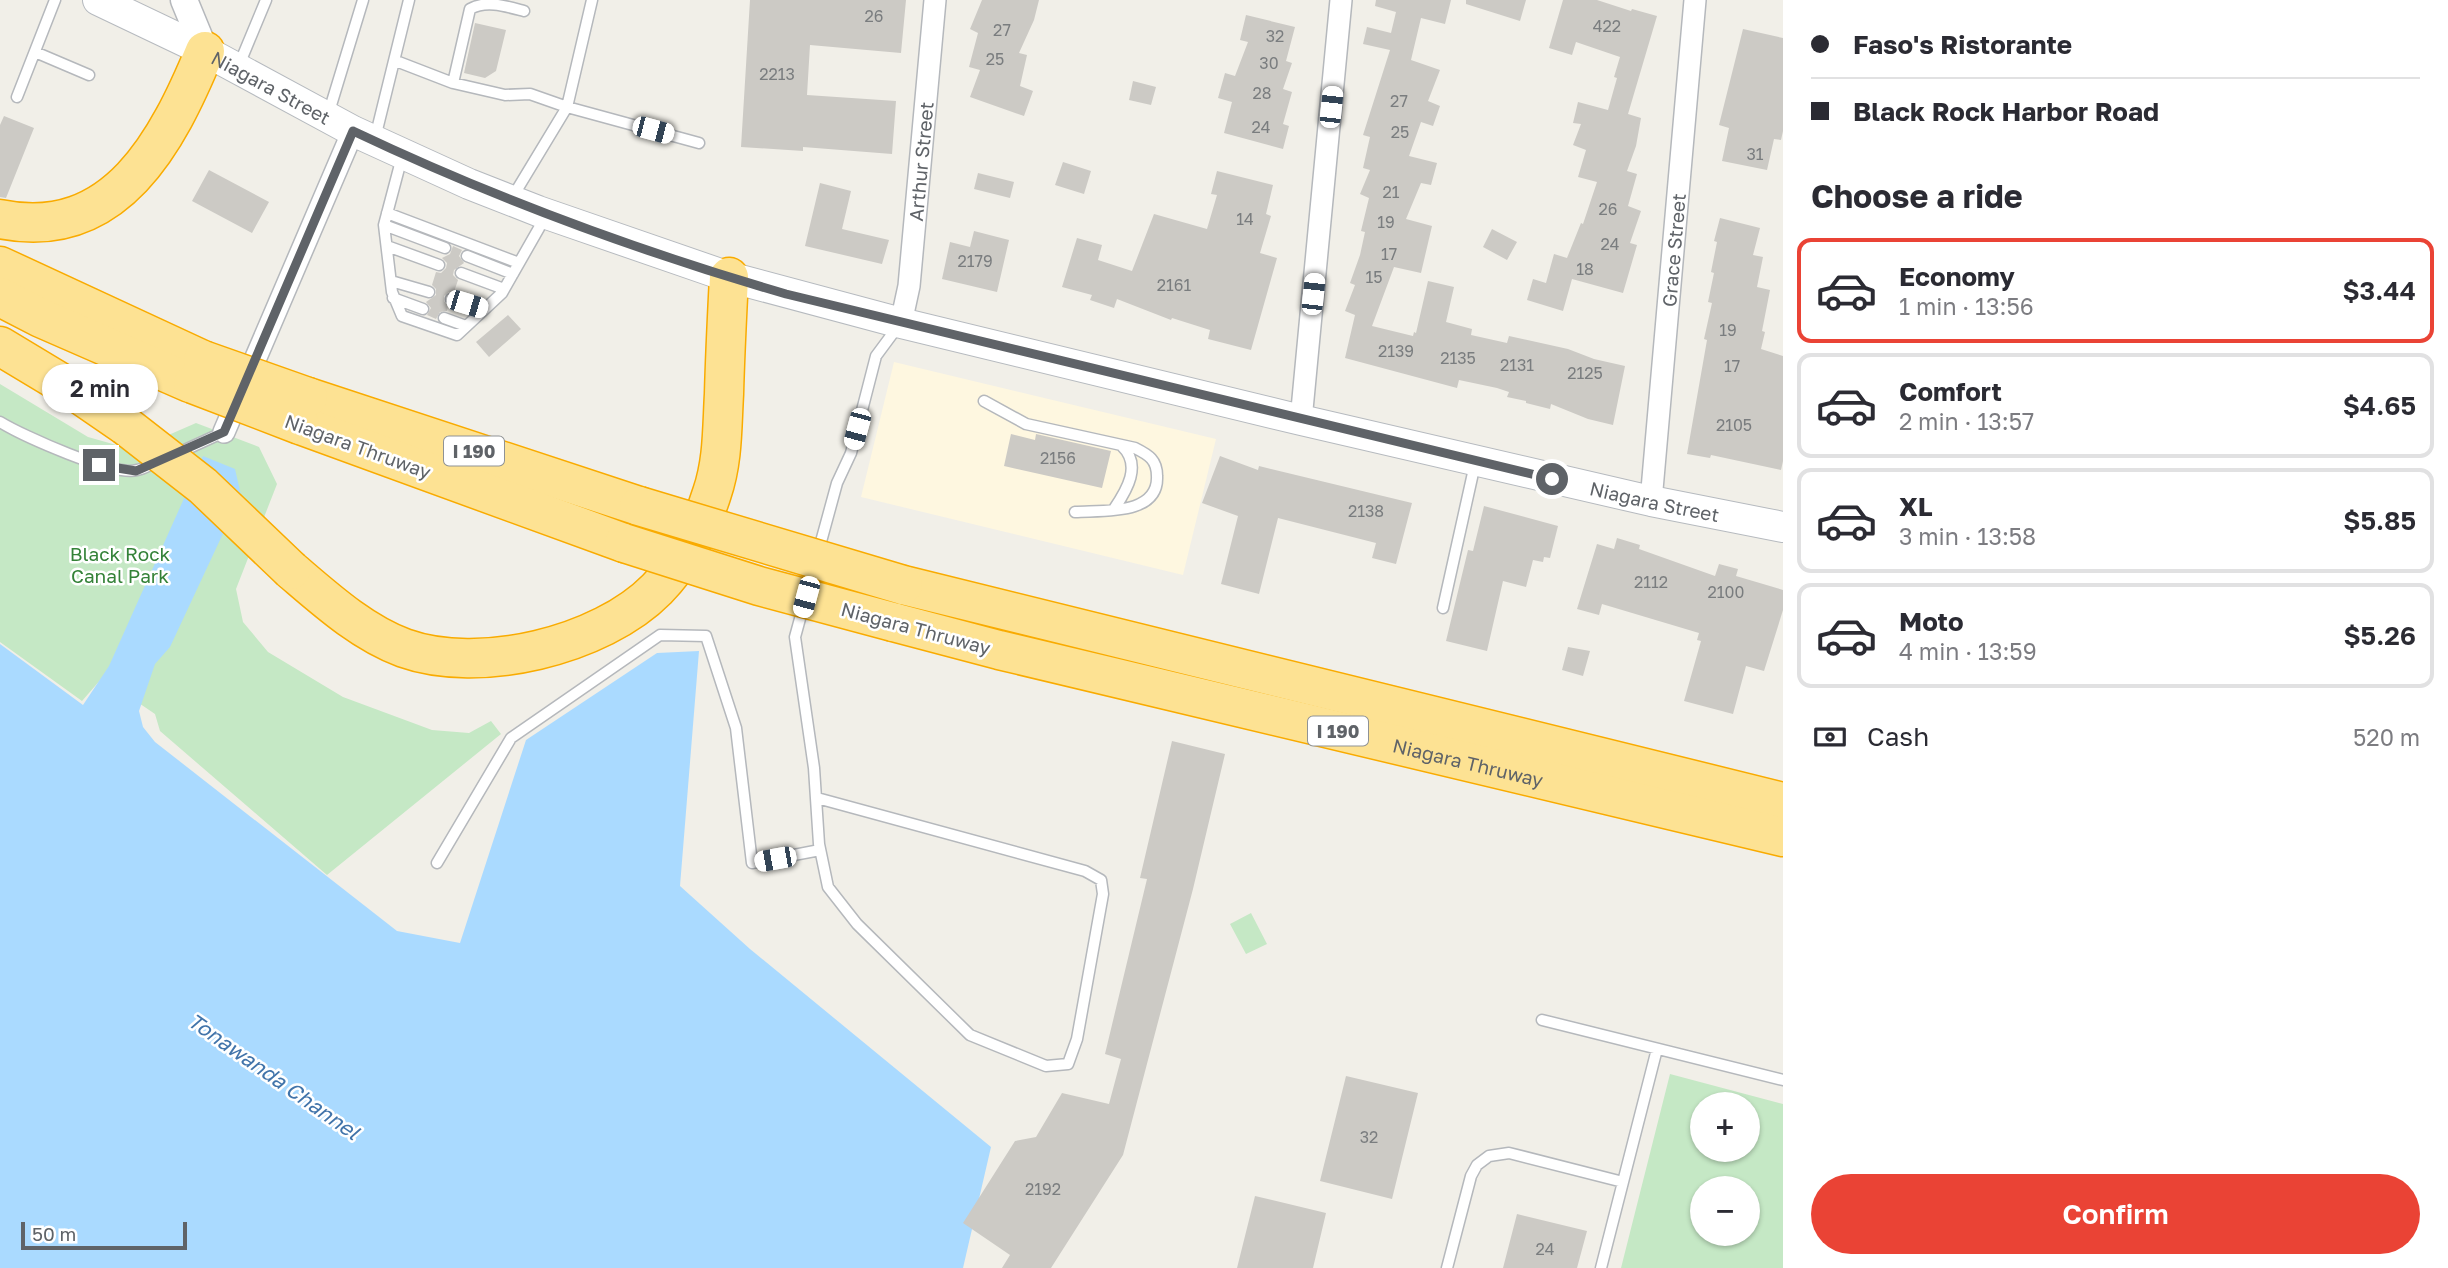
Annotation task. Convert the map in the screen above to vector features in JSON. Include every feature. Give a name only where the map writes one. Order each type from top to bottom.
[{"type":"highway","points":[[0,219],[30,223],[75,215],[121,189],[145,166],[183,104],[221,60]]},
{"type":"highway","name":"Niagara Thruway","points":[[0,266],[198,372]]},
{"type":"highway","points":[[0,346],[78,393],[126,426],[202,486],[327,601],[381,637],[404,648],[445,658],[524,653],[575,637],[621,617],[656,590],[672,572],[701,524],[720,461],[729,277]]},
{"type":"highway","name":"Niagara Thruway","points":[[0,298],[41,318],[304,411],[624,543],[760,586],[999,650],[1783,837]]},
{"type":"highway","name":"Niagara Thruway","points":[[304,411],[639,506],[903,585],[1783,802]]},
{"type":"main road","name":"Niagara Street","points":[[98,0],[403,154],[544,213],[729,277],[901,323],[1301,420],[1651,501],[1783,527]]},
{"type":"street","points":[[184,0],[221,60]]},
{"type":"street","name":"Arthur Street","points":[[901,323],[909,286],[935,0]]},
{"type":"street","points":[[1301,420],[1341,0]]},
{"type":"street","name":"Grace Street","points":[[1651,501],[1695,0]]},
{"type":"street","points":[[224,432],[351,130]]},
{"type":"lane","points":[[17,97],[55,0]]},
{"type":"lane","points":[[221,60],[266,0]]},
{"type":"lane","points":[[351,130],[363,0]]},
{"type":"lane","points":[[351,130],[396,61],[410,0]]},
{"type":"lane","points":[[510,200],[567,107],[592,0]]},
{"type":"lane","points":[[453,83],[470,9],[484,1],[524,11]]},
{"type":"lane","points":[[35,52],[89,75]]},
{"type":"lane","points":[[396,61],[453,83],[505,96],[530,94],[567,107],[699,143]]},
{"type":"lane","points":[[403,154],[384,225],[393,298],[402,316],[457,335],[504,289],[539,228],[544,213]]},
{"type":"lane","points":[[387,212],[516,268]]},
{"type":"lane","points":[[384,225],[445,248]]},
{"type":"lane","points":[[387,246],[439,265]]},
{"type":"lane","points":[[467,256],[516,268]]},
{"type":"lane","points":[[461,273],[504,289]]},
{"type":"lane","points":[[391,281],[429,292]]},
{"type":"lane","points":[[393,298],[423,309]]},
{"type":"lane","points":[[451,299],[484,309]]},
{"type":"lane","points":[[444,318],[466,326]]},
{"type":"lane","points":[[817,798],[1085,871],[1101,880],[1102,894],[1077,1040],[1068,1064],[1046,1066],[970,1035],[850,915],[828,887],[820,850],[817,798],[795,637],[837,483],[850,453],[876,356],[901,323]]},
{"type":"lane","points":[[984,401],[1026,424],[1121,445],[1150,456],[1157,466],[1158,481],[1147,501],[1136,507],[1075,512]]},
{"type":"lane","points":[[0,422],[23,436],[99,465],[136,471],[224,432]]},
{"type":"lane","points":[[1114,509],[1130,481],[1132,463],[1129,452],[1121,445]]},
{"type":"lane","points":[[1443,608],[1476,461]]},
{"type":"lane","points":[[438,863],[511,738],[660,635],[706,636],[736,728],[752,863],[820,850]]},
{"type":"lane","points":[[1542,1020],[1783,1080]]},
{"type":"lane","points":[[1601,1268],[1657,1049]]},
{"type":"lane","points":[[1447,1268],[1471,1176],[1477,1165],[1489,1156],[1509,1153],[1623,1182]]},
{"type":"shaded area","points":[[894,362],[1216,439],[1183,575],[861,497]]},
{"type":"green space","name":"Black Rock Canal Park","points":[[0,384],[88,437],[134,450],[196,423],[259,447],[277,484],[236,589],[243,622],[268,652],[343,697],[432,730],[469,733],[491,721],[501,734],[327,875],[160,731],[155,714],[102,678],[82,701],[0,642]]},
{"type":"green space","points":[[1251,913],[1267,944],[1246,954],[1230,924]]},
{"type":"green space","points":[[1670,1074],[1738,1092],[1690,1092],[1690,1162],[1760,1162],[1760,1098],[1783,1104],[1783,1268],[1621,1268]]},
{"type":"water","name":"Tonawanda Channel","points":[[203,456],[235,469],[241,495],[170,647],[155,664],[139,711],[143,727],[155,742],[397,931],[460,943],[526,740],[657,653],[699,651],[680,886],[750,949],[991,1147],[963,1268],[0,1268],[0,644],[83,705],[109,666]]},
{"type":"building","points":[[750,0],[906,0],[901,53],[810,45],[807,95],[896,101],[892,154],[803,147],[803,151],[741,147]]},
{"type":"building","points":[[982,0],[1039,0],[1034,20],[1019,53],[1027,55],[1020,86],[1033,91],[1024,116],[970,97],[980,70],[969,67],[978,33],[970,29]]},
{"type":"building","points":[[1376,0],[1451,0],[1445,24],[1421,18],[1411,60],[1440,70],[1428,101],[1440,106],[1433,126],[1421,122],[1409,156],[1437,163],[1431,185],[1421,183],[1406,219],[1432,226],[1421,273],[1394,267],[1372,326],[1413,336],[1414,332],[1416,333],[1428,281],[1454,287],[1446,322],[1472,329],[1471,335],[1507,343],[1509,336],[1568,349],[1594,359],[1625,366],[1613,425],[1588,419],[1551,404],[1550,409],[1507,397],[1509,392],[1497,388],[1459,380],[1457,388],[1345,358],[1355,315],[1345,311],[1355,285],[1350,283],[1360,255],[1365,232],[1361,231],[1369,198],[1360,194],[1370,170],[1363,168],[1370,137],[1363,135],[1390,50],[1363,44],[1367,27],[1391,33],[1396,12],[1375,6]]},
{"type":"building","points":[[1466,0],[1526,0],[1520,21],[1466,4]]},
{"type":"building","points":[[1563,0],[1597,0],[1657,16],[1628,114],[1641,118],[1636,146],[1627,171],[1637,174],[1628,206],[1641,211],[1630,243],[1637,245],[1623,293],[1572,279],[1563,311],[1527,300],[1533,279],[1546,283],[1554,254],[1567,258],[1581,223],[1583,224],[1597,182],[1578,177],[1586,150],[1573,145],[1581,124],[1573,123],[1578,102],[1608,110],[1620,57],[1576,42],[1572,55],[1549,48]]},
{"type":"building","points":[[1246,15],[1295,27],[1286,61],[1292,63],[1283,89],[1292,92],[1283,124],[1289,126],[1283,149],[1224,133],[1232,102],[1218,98],[1225,73],[1235,76],[1248,42],[1240,40]]},
{"type":"building","points":[[475,23],[506,30],[496,71],[485,78],[464,73]]},
{"type":"building","points":[[1743,29],[1783,38],[1783,131],[1781,140],[1774,139],[1767,170],[1722,161],[1729,128],[1719,125]]},
{"type":"building","points":[[1133,81],[1156,87],[1151,105],[1129,100]]},
{"type":"building","points":[[4,116],[34,128],[6,198],[0,197],[0,125]]},
{"type":"building","points":[[1063,162],[1091,171],[1084,194],[1055,185]]},
{"type":"building","points":[[209,170],[269,202],[252,233],[192,201]]},
{"type":"building","points":[[1217,171],[1273,185],[1266,214],[1271,216],[1260,253],[1277,258],[1251,350],[1208,339],[1210,330],[1172,318],[1171,320],[1117,299],[1114,308],[1090,300],[1092,295],[1062,287],[1077,238],[1102,245],[1098,260],[1132,271],[1154,214],[1207,229],[1217,195],[1211,194]]},
{"type":"building","points":[[978,173],[1014,182],[1010,198],[974,189]]},
{"type":"building","points":[[820,183],[851,191],[842,229],[889,240],[882,264],[805,246]]},
{"type":"building","points":[[1720,218],[1760,228],[1753,255],[1763,257],[1757,287],[1770,290],[1761,349],[1783,356],[1781,470],[1711,455],[1710,458],[1687,454],[1707,340],[1704,339],[1712,303],[1708,302],[1717,242],[1714,241]]},
{"type":"building","points":[[1492,229],[1517,242],[1507,260],[1483,247]]},
{"type":"building","points":[[974,231],[1009,240],[997,292],[942,279],[950,242],[970,247]]},
{"type":"building","points":[[453,246],[462,250],[459,256],[464,263],[454,270],[453,275],[458,280],[454,292],[444,296],[447,311],[440,312],[436,319],[427,315],[431,308],[426,302],[436,295],[436,289],[432,285],[436,272],[441,273],[446,268],[447,263],[442,258],[450,254]]},
{"type":"building","points":[[508,315],[521,329],[489,357],[476,342]]},
{"type":"building","points":[[1011,434],[1035,440],[1036,434],[1111,451],[1102,488],[1004,466]]},
{"type":"building","points":[[1220,456],[1258,470],[1259,466],[1412,503],[1396,564],[1372,558],[1376,543],[1278,518],[1259,594],[1221,584],[1238,516],[1202,503]]},
{"type":"building","points":[[1484,506],[1558,526],[1550,558],[1544,557],[1543,562],[1533,560],[1526,587],[1503,581],[1487,651],[1446,641],[1468,550],[1473,551]]},
{"type":"building","points":[[1617,538],[1640,545],[1639,549],[1715,576],[1719,564],[1738,569],[1736,576],[1783,590],[1783,610],[1764,671],[1746,666],[1733,714],[1684,701],[1701,641],[1697,640],[1699,633],[1602,604],[1599,615],[1577,609],[1597,544],[1614,549]]},
{"type":"building","points":[[1568,647],[1590,651],[1583,676],[1562,670]]},
{"type":"building","points":[[1172,741],[1225,754],[1193,889],[1123,1155],[1051,1268],[1002,1268],[1010,1255],[963,1223],[1015,1141],[1036,1137],[1062,1093],[1109,1104],[1121,1059],[1105,1054],[1147,879],[1140,878]]},
{"type":"building","points":[[1346,1076],[1418,1093],[1392,1199],[1320,1181]]},
{"type":"building","points":[[1255,1196],[1326,1213],[1313,1268],[1237,1268]]},
{"type":"building","points":[[1517,1214],[1587,1231],[1577,1268],[1503,1268]]},
{"type":"route","points":[[99,465],[136,471],[224,432],[353,131],[469,184],[538,211],[786,294],[1552,479]]}]
